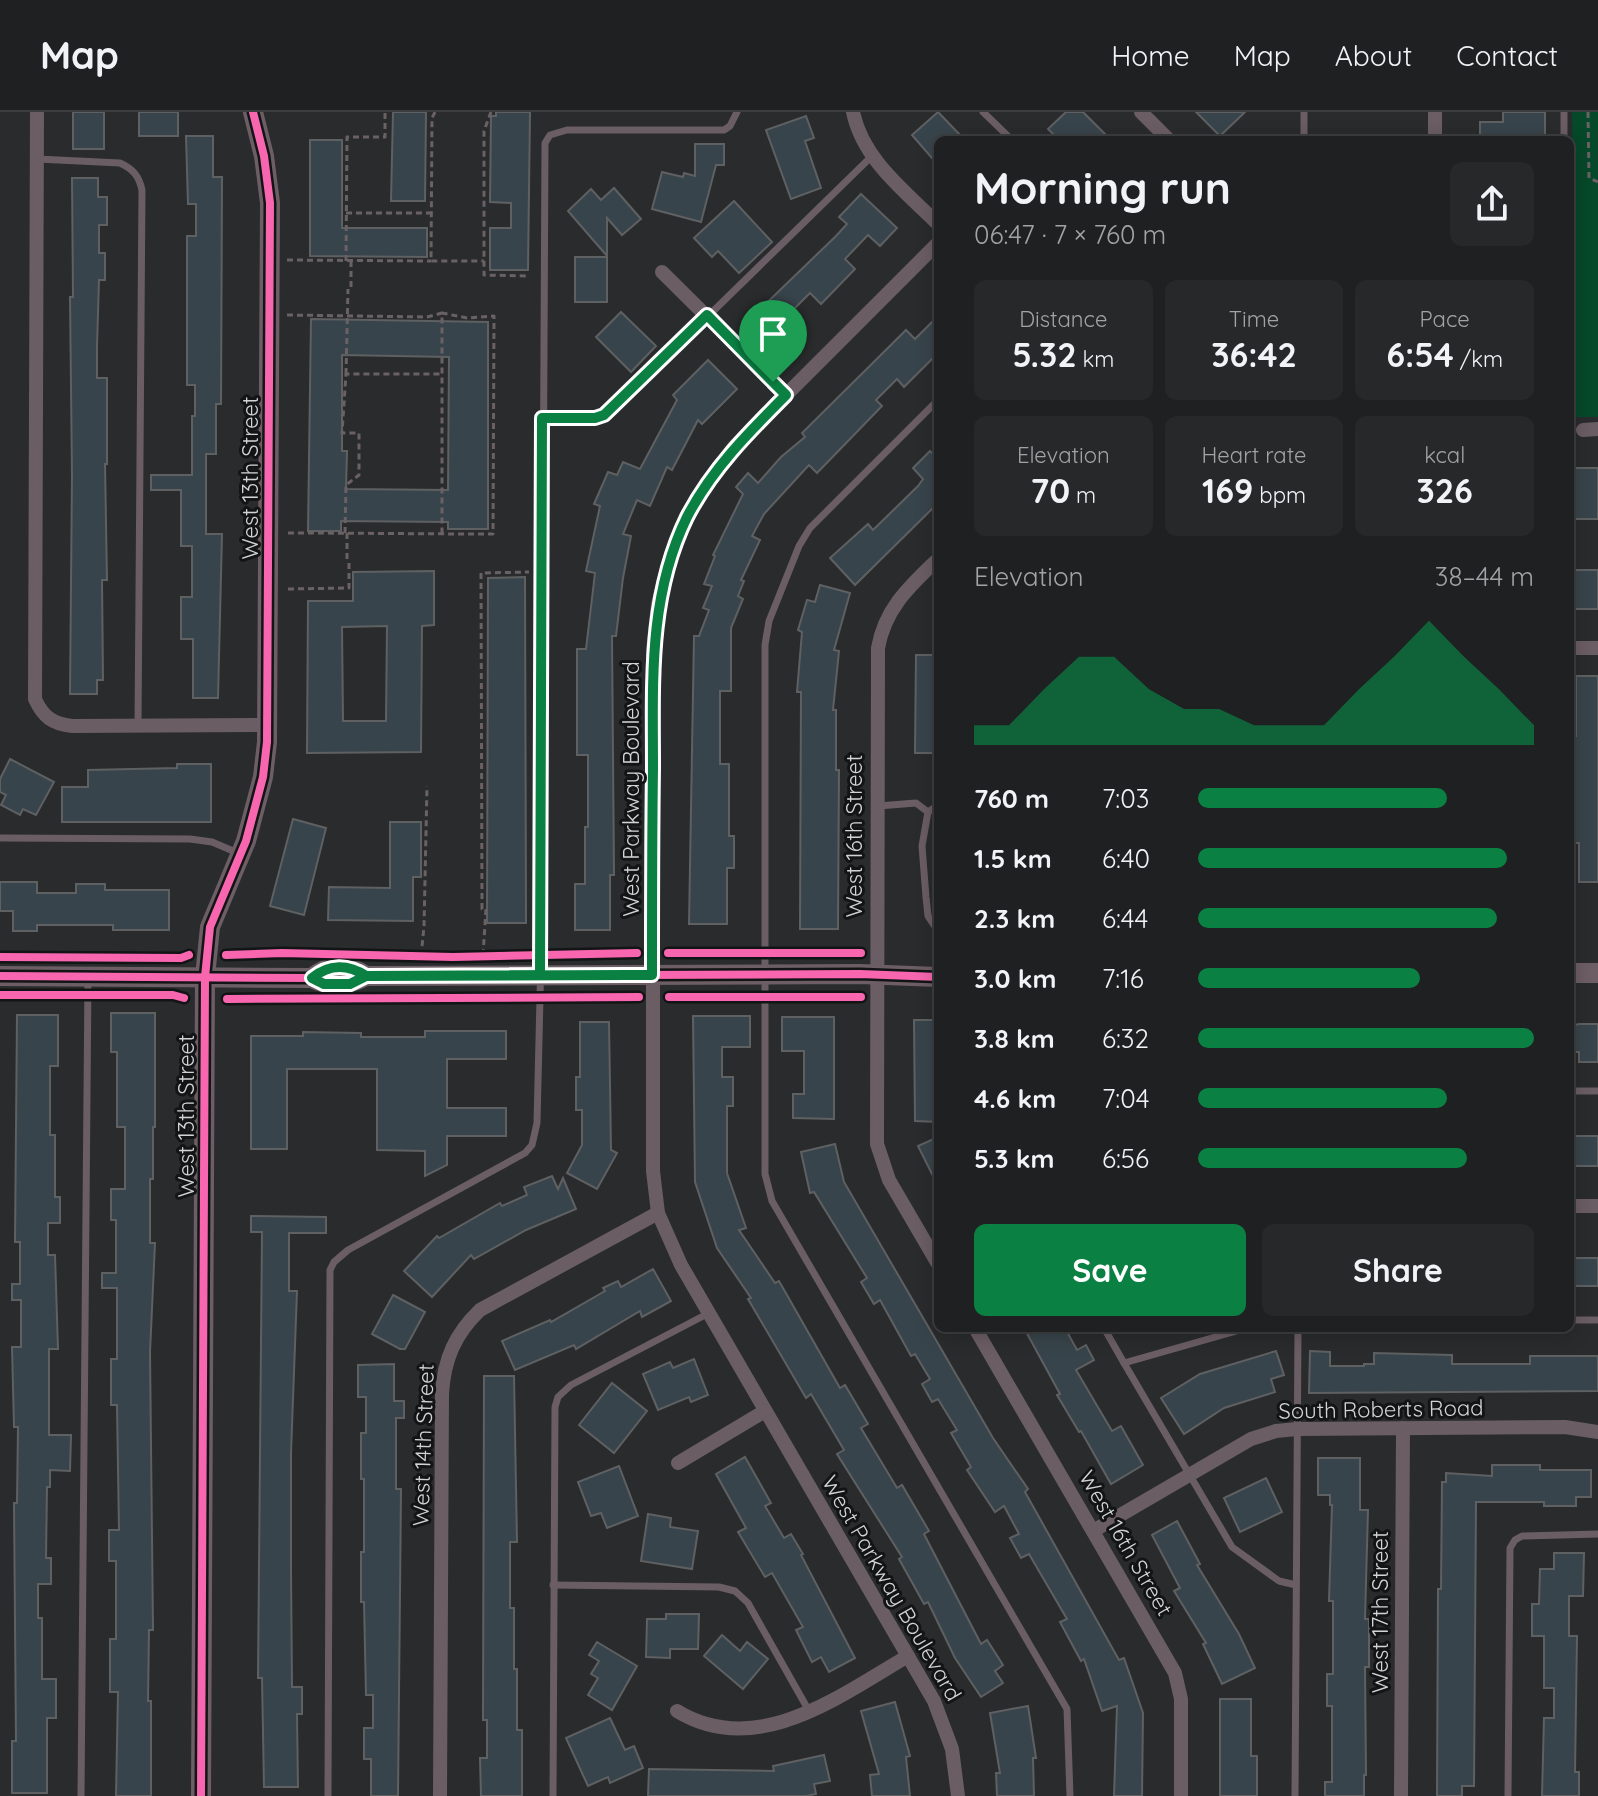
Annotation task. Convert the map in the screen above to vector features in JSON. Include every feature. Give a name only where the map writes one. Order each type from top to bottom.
[{"type":"street","points":[[37,112],[34,690],[39,708],[53,722],[72,726],[267,725]]},
{"type":"street","name":"West 13th Street","points":[[201,1796],[205,977],[210,927],[240,854],[263,777],[267,725],[270,203],[264,156],[253,112]]},
{"type":"street","points":[[853,112],[857,129],[872,156],[934,220]]},
{"type":"street","points":[[1141,112],[1165,136]]},
{"type":"street","points":[[1435,112],[1435,136]]},
{"type":"street","name":"West Parkway Boulevard","points":[[934,247],[734,447],[709,480],[678,538],[663,582],[653,650],[653,1171],[658,1213],[681,1265],[934,1701],[947,1732],[958,1796]]},
{"type":"street","points":[[662,272],[786,395]]},
{"type":"street","name":"West 16th Street","points":[[934,563],[895,602],[881,631],[876,663],[876,1132],[879,1157],[889,1180],[934,1257]]},
{"type":"street","points":[[1574,648],[1598,648]]},
{"type":"street","points":[[0,976],[312,978],[324,984],[350,984],[366,976],[876,975],[934,971]]},
{"type":"street","points":[[1574,973],[1598,973]]},
{"type":"street","points":[[1574,1206],[1598,1206]]},
{"type":"street","name":"West 14th Street","points":[[440,1796],[442,1409],[446,1361],[459,1333],[480,1310],[658,1213]]},
{"type":"street","name":"West 16th Street","points":[[977,1332],[1175,1673],[1181,1699],[1181,1796]]},
{"type":"street","points":[[678,1463],[765,1411]]},
{"type":"street","name":"South Roberts Road","points":[[1093,1531],[1251,1439],[1276,1431],[1565,1427],[1598,1432]]},
{"type":"street","name":"West 17th Street","points":[[1401,1796],[1403,1428]]},
{"type":"street","points":[[677,1711],[701,1723],[724,1728],[767,1726],[810,1713],[908,1656]]},
{"type":"lane","points":[[328,1796],[330,1270],[348,1250],[525,1153],[532,1145],[537,1123],[543,153],[550,135],[567,130],[724,130],[730,126],[737,112]]},
{"type":"lane","points":[[983,112],[1008,136]]},
{"type":"lane","points":[[1304,112],[1304,136]]},
{"type":"lane","points":[[1564,112],[1564,136]]},
{"type":"lane","points":[[542,418],[595,418],[604,415],[872,156]]},
{"type":"lane","points":[[37,159],[120,163],[131,168],[142,190],[138,726]]},
{"type":"lane","points":[[934,404],[810,528],[799,546],[769,621],[765,645],[765,1174],[767,1188],[1067,1709],[1070,1796]]},
{"type":"lane","points":[[876,806],[916,803],[928,812]]},
{"type":"lane","points":[[934,808],[928,812],[922,846],[928,916],[934,925]]},
{"type":"lane","points":[[0,838],[190,839],[212,842],[240,854]]},
{"type":"lane","points":[[81,1796],[88,976]]},
{"type":"lane","points":[[1574,1091],[1598,1091]]},
{"type":"lane","points":[[553,1796],[553,1416],[558,1397],[571,1385],[709,1313]]},
{"type":"lane","points":[[1574,1320],[1598,1320]]},
{"type":"lane","points":[[1106,1332],[1232,1547],[1279,1581],[1296,1585]]},
{"type":"lane","points":[[1124,1363],[1233,1332]]},
{"type":"lane","points":[[1295,1796],[1298,1332]]},
{"type":"lane","points":[[1508,1796],[1510,1548],[1522,1536],[1598,1534]]},
{"type":"lane","points":[[553,1585],[719,1587],[735,1591],[748,1603],[810,1713]]},
{"type":"path","points":[[284,590],[349,588],[346,485],[359,475],[359,433],[342,433],[349,289],[347,137],[385,137],[385,112]]},
{"type":"path","points":[[431,261],[432,118],[435,112]]},
{"type":"path","points":[[491,112],[484,131],[484,275],[528,276]]},
{"type":"path","points":[[1588,112],[1589,178],[1598,182]]},
{"type":"path","points":[[346,213],[431,213]]},
{"type":"path","points":[[287,260],[484,261]]},
{"type":"path","points":[[442,313],[442,534]]},
{"type":"path","points":[[284,533],[493,534],[494,316],[467,318],[442,313],[427,317],[287,315]]},
{"type":"path","points":[[346,374],[443,374]]},
{"type":"path","points":[[498,955],[479,956],[486,909],[482,909],[481,573],[529,572]]},
{"type":"path","points":[[405,955],[426,956],[427,786]]},
{"type":"green space","points":[[1572,112],[1598,112],[1598,417],[1574,417]]},
{"type":"building","points":[[73,112],[104,112],[104,149],[73,149]]},
{"type":"building","points":[[139,112],[178,112],[178,136],[139,136]]},
{"type":"building","points":[[393,112],[426,112],[425,201],[391,201]]},
{"type":"building","points":[[496,112],[530,112],[528,270],[490,270],[490,228],[511,228],[511,203],[490,202],[491,116],[496,116]]},
{"type":"building","points":[[938,112],[961,136],[934,136],[934,160],[912,135]]},
{"type":"building","points":[[1066,112],[1083,112],[1107,136],[1055,136],[1048,129]]},
{"type":"building","points":[[1196,112],[1245,112],[1220,136]]},
{"type":"building","points":[[1503,112],[1545,112],[1545,136],[1480,136],[1480,122],[1503,122]]},
{"type":"building","points":[[806,116],[814,138],[805,141],[821,188],[791,199],[766,130]]},
{"type":"building","points":[[186,136],[213,136],[213,177],[222,177],[221,404],[216,404],[216,454],[206,454],[206,534],[222,534],[218,698],[193,698],[193,639],[181,639],[181,597],[192,597],[192,546],[181,546],[181,490],[151,490],[151,475],[192,475],[195,385],[187,385],[187,236],[196,236],[196,204],[188,204]]},
{"type":"building","points":[[310,140],[342,140],[342,228],[427,228],[427,257],[310,256]]},
{"type":"building","points":[[695,144],[724,144],[724,165],[716,165],[701,222],[652,209],[662,172],[683,177],[684,173],[695,176]]},
{"type":"building","points":[[72,178],[98,178],[98,197],[107,197],[107,225],[99,225],[99,253],[105,253],[105,280],[99,280],[97,378],[107,378],[107,580],[102,580],[103,680],[97,680],[97,694],[70,694]]},
{"type":"building","points":[[614,188],[641,219],[622,235],[607,218],[607,256],[568,211],[591,189],[601,200]]},
{"type":"building","points":[[861,194],[897,228],[880,246],[868,235],[845,259],[855,269],[821,304],[810,293],[787,316],[798,327],[781,345],[753,316],[847,224],[839,217]]},
{"type":"building","points":[[734,201],[772,242],[739,273],[718,251],[712,257],[694,238]]},
{"type":"building","points":[[575,257],[607,257],[607,302],[575,302]]},
{"type":"building","points":[[621,312],[656,346],[631,372],[596,337]]},
{"type":"building","points":[[311,319],[488,322],[488,529],[448,529],[448,522],[341,521],[341,531],[308,531]],"holes":[[[342,355],[449,357],[448,490],[346,489],[347,451],[342,451]]]},
{"type":"building","points":[[934,320],[934,357],[904,387],[897,379],[876,400],[882,406],[817,473],[809,465],[764,514],[752,536],[760,540],[741,580],[744,581],[738,596],[743,599],[731,628],[731,691],[720,691],[720,764],[729,764],[729,836],[734,836],[734,868],[727,868],[727,924],[689,924],[694,636],[699,636],[709,610],[703,608],[712,586],[704,584],[713,555],[743,494],[736,487],[748,473],[758,483],[781,457],[805,437],[802,433],[906,330],[915,339]]},
{"type":"building","points":[[708,360],[737,389],[702,424],[698,420],[672,470],[667,467],[650,506],[637,500],[623,534],[631,536],[616,636],[612,636],[614,875],[610,875],[610,930],[575,930],[575,884],[585,884],[585,827],[588,827],[588,755],[577,755],[577,649],[586,649],[595,573],[586,571],[600,506],[594,504],[608,472],[617,475],[623,462],[640,469],[677,400],[673,395]]},
{"type":"building","points":[[930,451],[934,455],[934,507],[855,585],[830,558],[868,524],[873,530],[918,486],[923,479],[913,468]]},
{"type":"building","points":[[1574,468],[1598,468],[1598,519],[1574,519]]},
{"type":"building","points":[[1575,570],[1598,570],[1598,609],[1575,609]]},
{"type":"building","points":[[434,571],[434,625],[422,626],[421,752],[307,753],[308,601],[353,601],[353,572]],"holes":[[[387,626],[386,721],[343,721],[342,627]]]},
{"type":"building","points":[[525,577],[526,923],[487,923],[488,578]]},
{"type":"building","points":[[820,585],[850,593],[834,650],[839,651],[833,710],[836,710],[836,770],[839,770],[838,929],[800,929],[801,692],[797,692],[802,632],[798,630],[807,600],[815,602]]},
{"type":"building","points":[[916,655],[934,655],[934,753],[915,753]]},
{"type":"building","points":[[1576,676],[1598,676],[1598,882],[1579,882],[1579,843],[1574,843]]},
{"type":"building","points":[[10,759],[54,782],[36,815],[23,809],[20,815],[1,805],[6,795],[0,792],[0,779]]},
{"type":"building","points":[[177,764],[211,764],[211,822],[62,822],[62,787],[88,787],[88,770],[177,768]]},
{"type":"building","points":[[293,819],[326,828],[304,915],[270,906]]},
{"type":"building","points":[[390,822],[421,822],[421,877],[413,877],[413,921],[328,920],[329,887],[390,888]]},
{"type":"building","points":[[0,882],[37,882],[37,893],[76,893],[76,884],[105,884],[105,890],[169,890],[169,930],[113,930],[113,925],[37,925],[37,931],[13,931],[13,911],[0,911]]},
{"type":"building","points":[[111,1013],[155,1013],[155,1127],[153,1179],[150,1179],[150,1243],[155,1243],[150,1352],[153,1630],[149,1630],[148,1701],[151,1701],[151,1796],[116,1796],[118,1692],[110,1692],[110,1639],[116,1639],[116,1561],[109,1561],[109,1530],[119,1530],[117,1405],[111,1405],[111,1359],[117,1359],[117,1288],[102,1288],[102,1273],[116,1273],[116,1220],[111,1220],[111,1189],[125,1189],[125,1127],[117,1127],[117,1052],[111,1052]]},
{"type":"building","points":[[17,1015],[58,1015],[58,1066],[50,1066],[50,1135],[55,1135],[55,1197],[60,1197],[60,1223],[48,1223],[48,1255],[55,1255],[58,1349],[49,1349],[49,1435],[71,1435],[70,1471],[50,1470],[46,1558],[51,1558],[51,1584],[38,1584],[38,1618],[42,1618],[42,1679],[56,1679],[56,1718],[47,1718],[47,1793],[12,1793],[12,1741],[16,1741],[14,1503],[17,1503],[18,1427],[14,1427],[12,1347],[21,1347],[21,1300],[12,1300],[12,1284],[20,1284],[20,1242],[15,1242]]},
{"type":"building","points":[[693,1016],[750,1016],[750,1047],[722,1047],[722,1077],[733,1077],[733,1106],[727,1106],[727,1173],[746,1228],[739,1230],[775,1283],[779,1281],[840,1388],[845,1385],[868,1424],[861,1428],[897,1488],[902,1485],[929,1531],[924,1534],[981,1644],[987,1640],[1003,1665],[995,1671],[1003,1683],[981,1697],[955,1658],[928,1602],[924,1604],[899,1559],[902,1557],[837,1454],[844,1450],[811,1394],[806,1398],[748,1299],[751,1298],[717,1248],[695,1182]]},
{"type":"building","points":[[782,1017],[834,1017],[834,1119],[793,1118],[793,1094],[804,1094],[804,1051],[782,1051]]},
{"type":"building","points":[[914,1020],[934,1020],[934,1122],[915,1121]]},
{"type":"building","points":[[580,1022],[609,1022],[611,1150],[617,1153],[597,1189],[567,1173],[582,1145],[582,1110],[576,1110],[576,1077],[580,1077]]},
{"type":"building","points":[[1598,1024],[1598,1062],[1579,1062],[1579,1052],[1574,1052],[1574,1025]]},
{"type":"building","points":[[425,1031],[506,1031],[506,1059],[447,1059],[447,1108],[506,1108],[506,1136],[447,1136],[447,1165],[425,1176],[425,1151],[377,1150],[377,1069],[287,1069],[287,1149],[251,1149],[251,1036],[303,1036],[303,1032],[361,1033],[361,1037],[425,1037]]},
{"type":"building","points":[[1574,1136],[1598,1136],[1598,1166],[1574,1166]]},
{"type":"building","points":[[934,1139],[934,1178],[918,1146]]},
{"type":"building","points":[[835,1144],[844,1182],[993,1438],[1028,1489],[1025,1492],[1119,1660],[1124,1658],[1143,1713],[1142,1796],[1114,1796],[1117,1706],[1102,1711],[1084,1659],[1081,1661],[1060,1622],[1067,1619],[1029,1554],[1021,1558],[1010,1538],[1019,1534],[1004,1506],[995,1512],[967,1470],[971,1467],[951,1433],[957,1430],[938,1399],[932,1402],[922,1384],[930,1379],[915,1354],[911,1356],[880,1300],[874,1304],[861,1282],[867,1278],[814,1192],[810,1193],[801,1152]]},
{"type":"building","points":[[552,1176],[558,1189],[563,1178],[576,1209],[526,1230],[474,1259],[471,1255],[432,1297],[404,1271],[437,1236],[439,1238],[500,1203],[502,1206],[527,1195],[524,1187]]},
{"type":"building","points":[[251,1216],[326,1217],[326,1233],[289,1233],[289,1291],[297,1291],[291,1453],[291,1571],[292,1687],[302,1687],[302,1714],[297,1714],[298,1787],[264,1787],[262,1678],[258,1678],[262,1232],[251,1232]]},
{"type":"building","points":[[1574,1258],[1598,1258],[1598,1286],[1574,1286]]},
{"type":"building","points":[[653,1269],[671,1301],[642,1317],[640,1311],[576,1349],[574,1345],[515,1370],[502,1341],[551,1322],[605,1291],[603,1288],[618,1281],[621,1287]]},
{"type":"building","points":[[393,1295],[425,1312],[405,1349],[372,1334]]},
{"type":"building","points":[[1026,1332],[1067,1332],[1077,1350],[1086,1345],[1094,1360],[1076,1370],[1112,1431],[1121,1426],[1143,1465],[1111,1484],[1057,1395],[1060,1394]]},
{"type":"building","points":[[1276,1351],[1284,1375],[1271,1379],[1275,1392],[1224,1408],[1184,1434],[1161,1398],[1200,1374]]},
{"type":"building","points":[[1310,1351],[1330,1352],[1330,1366],[1374,1364],[1374,1353],[1452,1355],[1452,1364],[1530,1364],[1530,1356],[1598,1356],[1598,1391],[1309,1393]]},
{"type":"building","points":[[694,1359],[708,1395],[691,1402],[689,1397],[658,1410],[643,1374],[670,1362],[673,1368]]},
{"type":"building","points":[[394,1364],[394,1401],[404,1401],[404,1418],[396,1418],[396,1489],[401,1489],[398,1796],[371,1796],[371,1759],[364,1759],[364,1728],[373,1728],[373,1695],[366,1695],[364,1602],[361,1602],[364,1479],[361,1479],[361,1433],[366,1433],[366,1397],[358,1397],[358,1365]]},
{"type":"building","points":[[484,1376],[514,1376],[517,1542],[510,1542],[510,1608],[514,1608],[517,1730],[522,1730],[522,1796],[481,1796],[480,1758],[487,1758],[487,1720],[483,1720]]},
{"type":"building","points":[[612,1383],[647,1411],[614,1453],[579,1425]]},
{"type":"building","points":[[745,1457],[771,1503],[765,1506],[784,1538],[791,1534],[803,1554],[855,1658],[829,1672],[821,1657],[812,1662],[796,1630],[803,1627],[772,1573],[765,1577],[738,1532],[746,1528],[716,1474]]},
{"type":"building","points":[[1318,1458],[1360,1458],[1360,1510],[1368,1510],[1365,1619],[1369,1619],[1369,1667],[1365,1667],[1364,1796],[1325,1796],[1325,1782],[1332,1782],[1332,1706],[1327,1706],[1327,1674],[1333,1674],[1333,1601],[1329,1601],[1332,1505],[1330,1495],[1318,1495]]},
{"type":"building","points":[[1492,1465],[1540,1465],[1540,1470],[1591,1470],[1591,1497],[1576,1497],[1576,1506],[1544,1506],[1544,1502],[1476,1502],[1474,1786],[1462,1786],[1462,1796],[1437,1796],[1442,1482],[1446,1482],[1446,1473],[1492,1476]]},
{"type":"building","points":[[619,1466],[638,1516],[607,1528],[601,1513],[591,1516],[578,1482]]},
{"type":"building","points":[[1266,1478],[1282,1512],[1240,1532],[1224,1498]]},
{"type":"building","points":[[648,1514],[671,1518],[670,1527],[698,1531],[692,1569],[641,1561]]},
{"type":"building","points":[[1177,1521],[1200,1564],[1197,1565],[1239,1634],[1255,1668],[1222,1684],[1203,1644],[1206,1643],[1174,1591],[1180,1588],[1152,1535]]},
{"type":"building","points":[[1554,1553],[1584,1553],[1583,1596],[1569,1596],[1569,1636],[1577,1636],[1575,1772],[1579,1772],[1579,1796],[1542,1796],[1544,1718],[1554,1718],[1554,1688],[1544,1688],[1544,1636],[1532,1636],[1532,1604],[1539,1604],[1540,1569],[1554,1569]]},
{"type":"building","points":[[666,1614],[699,1614],[698,1649],[670,1649],[670,1658],[646,1657],[647,1619],[666,1619]]},
{"type":"building","points":[[722,1635],[740,1651],[747,1642],[768,1659],[743,1689],[704,1656]]},
{"type":"building","points":[[597,1642],[637,1666],[612,1710],[588,1695],[598,1678],[591,1674],[599,1661],[589,1655]]},
{"type":"building","points":[[1220,1699],[1251,1699],[1251,1756],[1257,1756],[1257,1796],[1220,1796]]},
{"type":"building","points":[[895,1702],[910,1756],[906,1757],[910,1796],[872,1796],[870,1775],[879,1774],[861,1711]]},
{"type":"building","points":[[1028,1706],[1036,1758],[1033,1758],[1034,1796],[997,1796],[996,1773],[1000,1773],[990,1713]]},
{"type":"building","points":[[610,1718],[625,1750],[634,1746],[643,1768],[610,1783],[608,1777],[588,1786],[566,1738]]},
{"type":"building","points":[[824,1755],[830,1781],[814,1784],[816,1794],[648,1796],[649,1769],[774,1771],[773,1766]]},
{"type":"cycle path","points":[[201,1796],[205,977],[210,927],[246,841],[263,777],[267,742],[270,203],[264,156],[253,112]]},
{"type":"cycle path","points":[[226,955],[282,953],[453,957],[637,953]]},
{"type":"cycle path","points":[[668,953],[861,953]]},
{"type":"cycle path","points":[[0,957],[181,958],[189,955]]},
{"type":"cycle path","points":[[0,976],[312,978],[339,984],[366,976],[860,974],[934,977]]},
{"type":"cycle path","points":[[0,995],[173,995],[184,998]]},
{"type":"cycle path","points":[[227,999],[639,997]]},
{"type":"cycle path","points":[[669,997],[861,997]]},
{"type":"route","points":[[773,382],[707,315],[604,415],[595,418],[542,418],[540,975],[366,976],[354,968],[323,968],[312,978],[324,984],[350,984],[366,976],[652,975],[653,650],[658,604],[669,561],[697,499],[734,447],[786,395],[773,382]]}]
